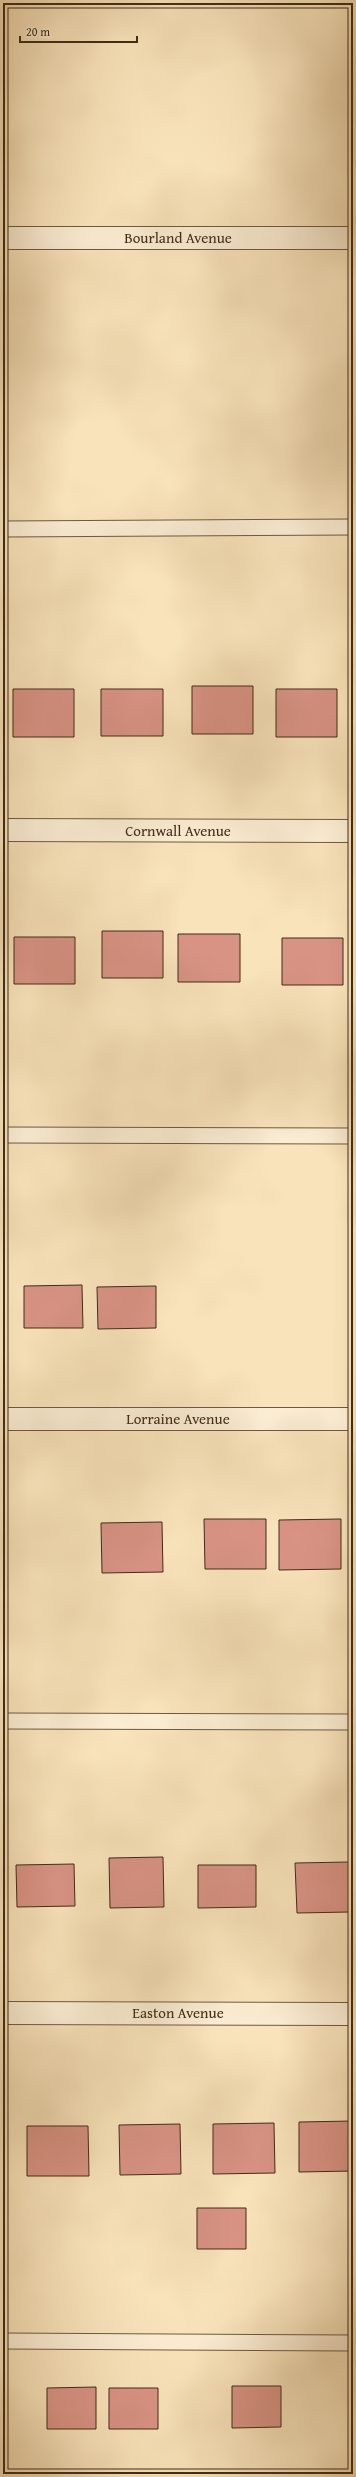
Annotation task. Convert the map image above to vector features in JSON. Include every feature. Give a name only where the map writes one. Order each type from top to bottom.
[{"type":"street","name":"Bourland Avenue","points":[[3,238],[353,238]]},
{"type":"street","name":"Cornwall Avenue","points":[[3,830],[353,831]]},
{"type":"street","name":"Lorraine Avenue","points":[[3,1419],[353,1419]]},
{"type":"street","name":"Easton Avenue","points":[[3,2013],[353,2014]]},
{"type":"lane","points":[[3,529],[353,527]]},
{"type":"lane","points":[[3,1135],[353,1136]]},
{"type":"lane","points":[[3,1721],[353,1722]]},
{"type":"lane","points":[[3,2341],[353,2343]]},
{"type":"building","points":[[192,686],[253,686],[253,734],[192,734]]},
{"type":"building","points":[[13,689],[74,689],[74,737],[13,737]]},
{"type":"building","points":[[101,689],[163,689],[163,736],[101,736]]},
{"type":"building","points":[[276,689],[337,689],[337,737],[276,737]]},
{"type":"building","points":[[102,931],[163,931],[163,978],[102,978]]},
{"type":"building","points":[[178,934],[240,934],[240,982],[178,982]]},
{"type":"building","points":[[14,937],[75,937],[75,984],[14,984]]},
{"type":"building","points":[[282,938],[343,938],[343,985],[282,985]]},
{"type":"building","points":[[82,1285],[83,1328],[24,1328],[24,1286]]},
{"type":"building","points":[[156,1286],[156,1328],[98,1329],[97,1287]]},
{"type":"building","points":[[204,1519],[266,1519],[266,1569],[205,1569]]},
{"type":"building","points":[[341,1519],[341,1569],[279,1570],[279,1520]]},
{"type":"building","points":[[162,1522],[163,1572],[102,1573],[101,1523]]},
{"type":"building","points":[[163,1857],[164,1907],[110,1908],[109,1858]]},
{"type":"building","points":[[349,1862],[350,1912],[297,1913],[295,1863]]},
{"type":"building","points":[[74,1864],[75,1906],[17,1907],[16,1865]]},
{"type":"building","points":[[198,1865],[256,1865],[256,1907],[198,1908]]},
{"type":"building","points":[[353,2121],[353,2171],[299,2172],[299,2122]]},
{"type":"building","points":[[274,2123],[275,2173],[213,2174],[213,2124]]},
{"type":"building","points":[[180,2124],[181,2174],[120,2175],[119,2125]]},
{"type":"building","points":[[27,2126],[88,2126],[89,2176],[27,2176]]},
{"type":"building","points":[[197,2208],[246,2208],[246,2249],[197,2249]]},
{"type":"building","points":[[232,2386],[281,2386],[281,2427],[232,2428]]},
{"type":"building","points":[[96,2387],[96,2429],[47,2429],[47,2388]]},
{"type":"building","points":[[109,2388],[158,2388],[158,2429],[109,2429]]}]
